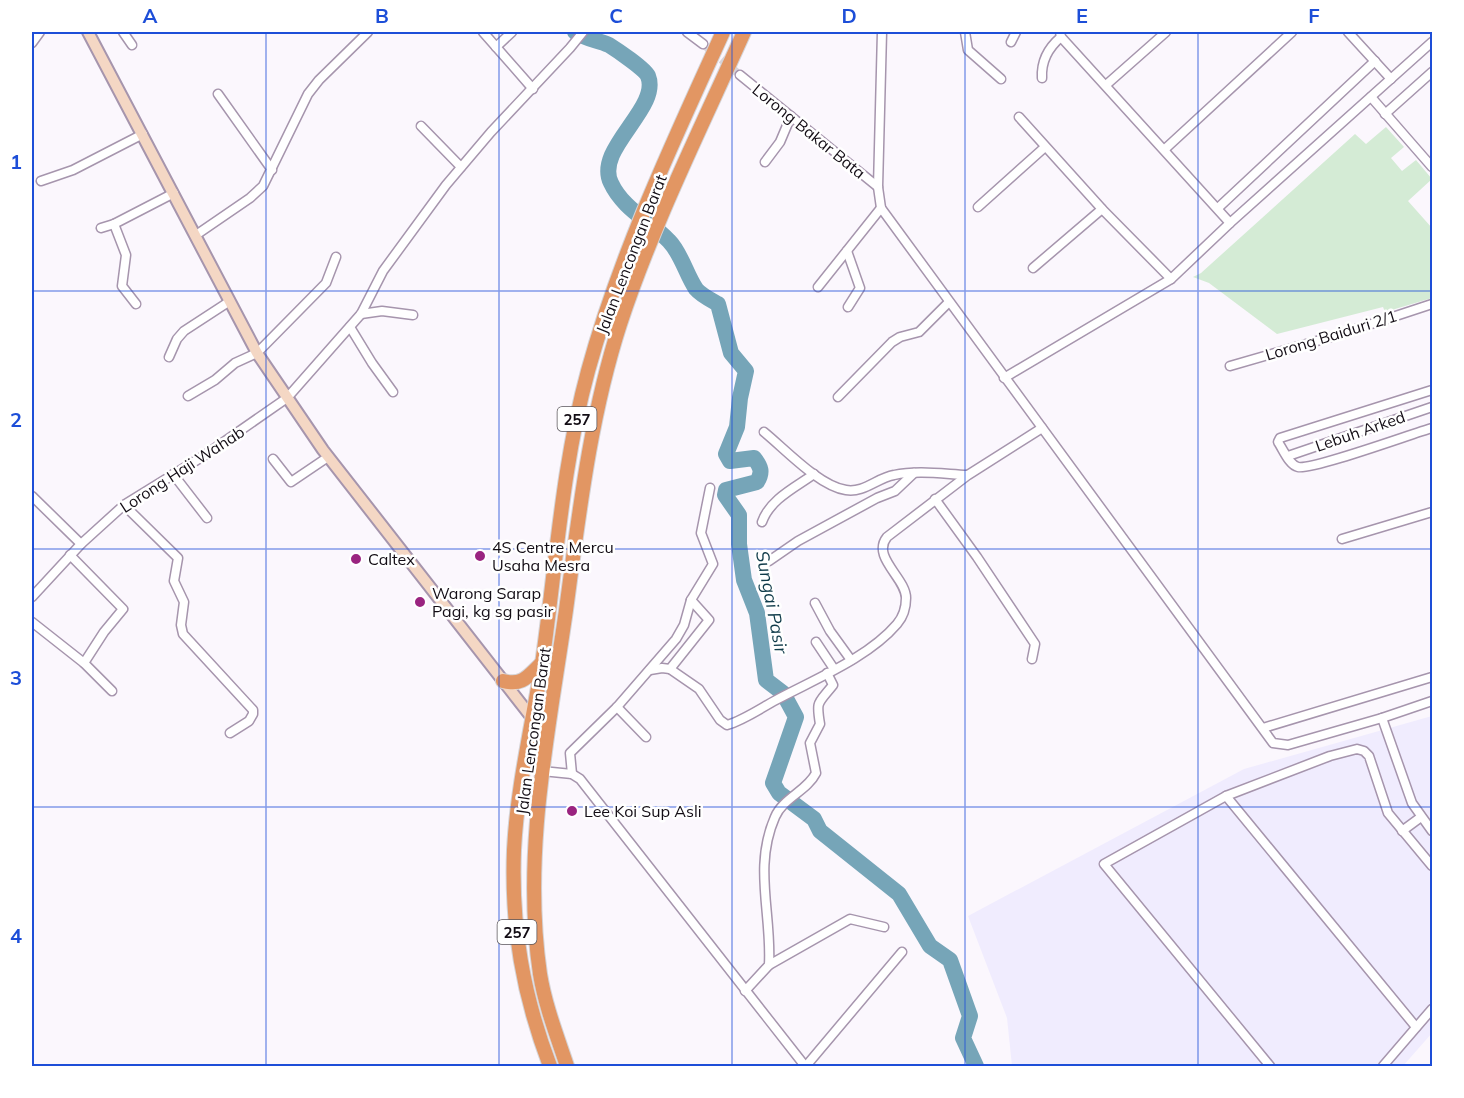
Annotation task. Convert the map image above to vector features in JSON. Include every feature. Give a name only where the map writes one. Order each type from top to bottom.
[{"type":"highway","name":"Jalan Lencongan Barat","points":[[549,1066],[537,1034],[521,969],[514,897],[514,848],[524,767],[542,663],[578,415],[605,311],[646,209],[723,32]]},
{"type":"highway","name":"Jalan Lencongan Barat","points":[[567,1066],[553,1026],[540,976],[534,921],[534,858],[542,771],[585,472],[602,386],[620,324],[662,215],[744,32]]},
{"type":"highway","points":[[503,681],[520,682],[542,663]]},
{"type":"main road","points":[[88,32],[258,353],[287,398],[328,457],[547,737]]},
{"type":"street","points":[[32,42],[40,32]]},
{"type":"street","points":[[123,32],[132,45]]},
{"type":"street","points":[[196,235],[250,198],[263,186],[308,94],[319,80],[368,32]]},
{"type":"street","points":[[483,32],[532,89]]},
{"type":"street","points":[[496,47],[512,32]]},
{"type":"street","name":"Lorong Haji Wahab","points":[[32,597],[81,544],[124,505],[287,398],[361,314],[383,271],[461,167],[582,32]]},
{"type":"street","points":[[687,32],[703,44]]},
{"type":"street","points":[[882,32],[878,187],[881,208],[1273,743],[1288,745],[1432,701]]},
{"type":"street","points":[[965,32],[968,50],[1000,80]]},
{"type":"street","points":[[1011,42],[1016,32]]},
{"type":"street","points":[[1106,85],[1166,32]]},
{"type":"street","points":[[1164,149],[1293,32]]},
{"type":"street","points":[[1348,32],[1391,79]]},
{"type":"street","points":[[1042,78],[1046,55],[1060,34],[1230,223]]},
{"type":"street","points":[[1004,378],[1171,279],[1432,42]]},
{"type":"street","points":[[1218,208],[1375,61]]},
{"type":"street","points":[[1385,114],[1432,72]]},
{"type":"street","name":"Lorong Bakar Bata","points":[[740,75],[878,187]]},
{"type":"street","points":[[218,94],[272,170]]},
{"type":"street","points":[[1371,98],[1432,167]]},
{"type":"street","points":[[765,162],[780,142],[791,116]]},
{"type":"street","points":[[1019,117],[1102,209],[1171,279]]},
{"type":"street","points":[[421,126],[461,167]]},
{"type":"street","points":[[41,181],[74,170],[142,134]]},
{"type":"street","points":[[978,207],[1045,147]]},
{"type":"street","points":[[100,228],[114,224],[174,193]]},
{"type":"street","points":[[818,287],[881,208]]},
{"type":"street","points":[[1033,268],[1102,209]]},
{"type":"street","points":[[114,224],[126,255],[122,286],[136,304]]},
{"type":"street","points":[[847,251],[860,288],[848,307]]},
{"type":"street","points":[[188,396],[215,380],[235,363],[258,353],[326,283],[336,257]]},
{"type":"street","points":[[169,357],[177,339],[184,331],[230,301]]},
{"type":"street","points":[[838,397],[892,342],[900,337],[919,332],[949,302]]},
{"type":"street","name":"Lorong Baiduri 2/1","points":[[1230,366],[1341,334],[1432,304]]},
{"type":"street","points":[[361,314],[382,311],[413,315]]},
{"type":"street","points":[[350,327],[380,376],[393,392]]},
{"type":"street","points":[[1432,390],[1280,438],[1278,442],[1296,467],[1432,428]]},
{"type":"street","name":"Lebuh Arked","points":[[1288,456],[1432,407]]},
{"type":"street","points":[[650,670],[670,669],[699,689],[720,720],[727,725],[851,660],[888,633],[897,623],[906,606],[906,590],[884,555],[884,541],[968,475],[1042,428]]},
{"type":"street","points":[[764,432],[814,474],[837,487],[855,490],[892,475],[914,473],[968,475]]},
{"type":"street","points":[[273,459],[291,482],[328,457]]},
{"type":"street","points":[[770,561],[798,541],[877,498],[895,491],[914,473]]},
{"type":"street","points":[[173,474],[207,518]]},
{"type":"street","points":[[762,522],[765,513],[776,501],[814,474]]},
{"type":"street","points":[[572,774],[570,753],[617,707],[681,632],[691,600],[713,564],[701,533],[710,488]]},
{"type":"street","points":[[32,496],[81,544]]},
{"type":"street","points":[[935,499],[1035,644],[1032,659]]},
{"type":"street","points":[[124,505],[178,558],[174,581],[184,602],[181,624],[183,634],[253,710],[254,714],[249,721],[230,733]]},
{"type":"street","points":[[1342,539],[1432,512]]},
{"type":"street","points":[[70,555],[123,609],[104,632],[84,663]]},
{"type":"street","points":[[670,669],[710,620],[691,600]]},
{"type":"street","points":[[815,603],[830,632],[851,660]]},
{"type":"street","points":[[32,622],[84,663],[112,691]]},
{"type":"street","points":[[769,965],[764,860],[774,819],[784,804],[795,796],[816,773],[810,743],[820,724],[818,705],[833,686],[830,671],[816,642]]},
{"type":"street","points":[[1263,728],[1432,677]]},
{"type":"street","points":[[617,707],[646,737]]},
{"type":"street","points":[[1382,718],[1412,803],[1432,831]]},
{"type":"street","points":[[1270,1066],[1104,864],[1226,796],[1330,756],[1357,749],[1369,756],[1388,813],[1432,866]]},
{"type":"street","points":[[542,771],[572,774],[586,786],[805,1066],[902,952]]},
{"type":"street","points":[[1226,796],[1416,1027]]},
{"type":"street","points":[[1402,831],[1421,817]]},
{"type":"street","points":[[745,991],[769,965],[850,919],[884,927]]},
{"type":"street","points":[[1383,1066],[1432,1008]]},
{"type":"shaded area","points":[[1432,716],[1432,1033],[1403,1066],[1012,1066],[1007,1018],[968,916],[1244,769]]},
{"type":"green space","points":[[1386,127],[1404,147],[1391,158],[1402,171],[1416,160],[1432,179],[1408,201],[1432,228],[1432,298],[1385,312],[1383,307],[1277,334],[1209,283],[1193,277],[1201,273],[1355,134],[1366,144]]},
{"type":"waterway","name":"Sungai Pasir","points":[[575,32],[609,45],[636,64],[648,76],[649,88],[645,101],[611,156],[608,170],[611,183],[622,200],[673,246],[696,289],[718,304],[731,353],[746,371],[737,427],[726,454],[730,461],[754,458],[761,472],[757,482],[726,490],[725,495],[739,515],[739,544],[744,580],[757,613],[766,680],[783,693],[796,717],[773,783],[779,793],[814,819],[820,831],[899,894],[930,946],[950,960],[970,1016],[963,1038],[976,1066]]},
{"type":"tunnel","points":[[703,44],[740,75]]},
{"type":"place","name":"4S Centre Mercu Usaha Mesra","points":[[480,556]]},
{"type":"place","name":"Caltex","points":[[356,559]]},
{"type":"place","name":"Warong Sarap Pagi, kg sg pasir","points":[[420,602]]},
{"type":"place","name":"Lee Koi Sup Asli","points":[[572,811]]}]
